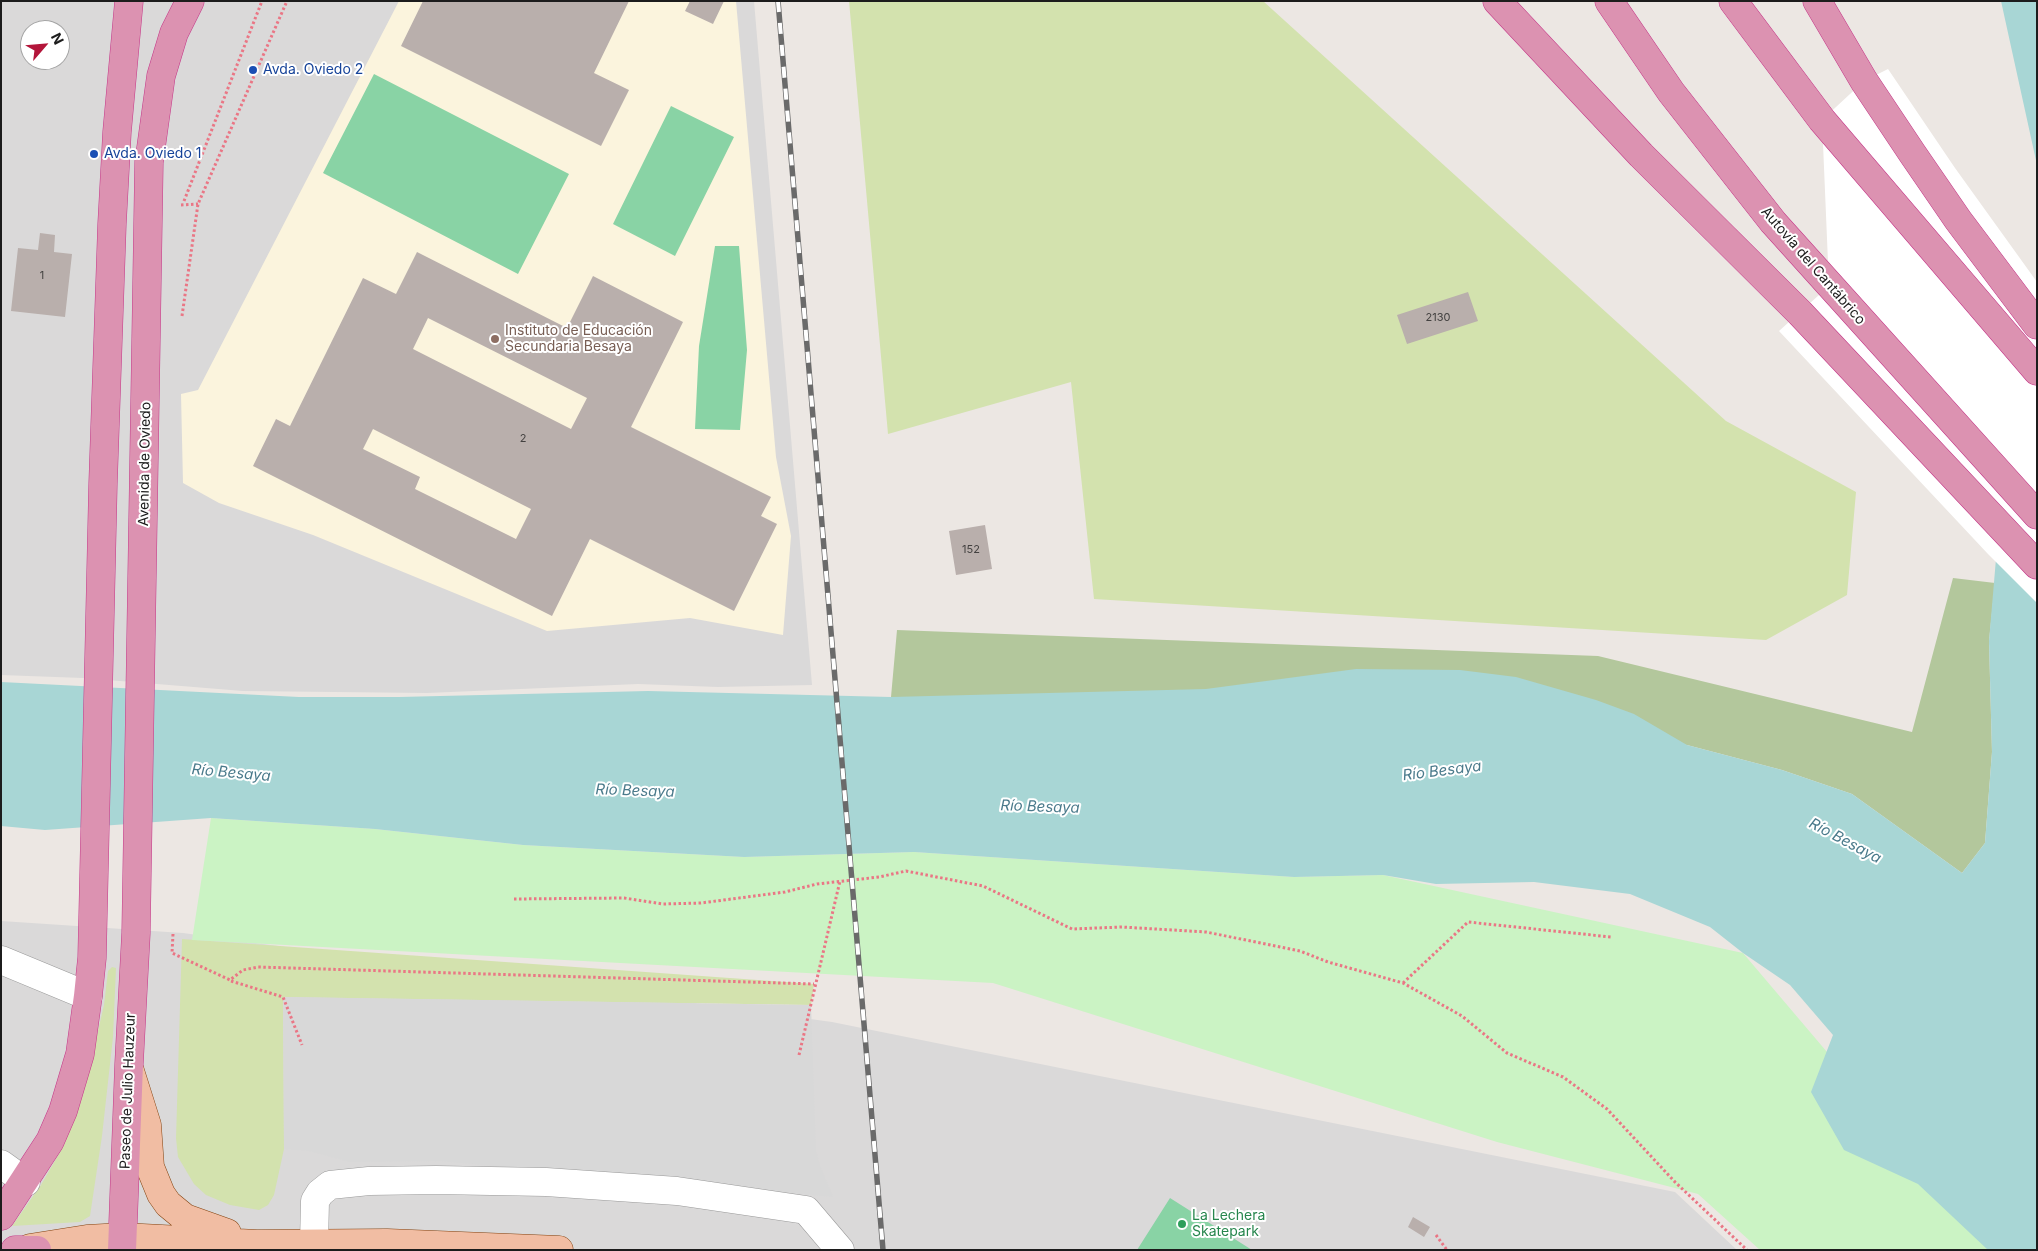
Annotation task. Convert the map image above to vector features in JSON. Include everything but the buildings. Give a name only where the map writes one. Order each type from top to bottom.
[{"type":"highway","points":[[1,1216],[26,1182],[50,1141],[66,1104],[80,1054],[88,996],[93,932],[103,484],[115,168],[130,1]]},
{"type":"highway","name":"Avenida de Oviedo","points":[[136,933],[150,162],[161,76],[174,33],[190,1]]},
{"type":"highway","points":[[1497,1],[1641,155],[1800,313],[2037,565]]},
{"type":"highway","name":"Autovía del Cantábrico","points":[[1609,1],[1671,92],[1723,161],[1828,286],[2037,515]]},
{"type":"highway","points":[[1733,1],[1822,120],[2005,336],[2037,371]]},
{"type":"highway","points":[[1817,1],[1864,81],[1958,220],[2037,325]]},
{"type":"highway","name":"Paseo de Julio Hauzeur","points":[[123,1243],[128,1064],[136,933]]},
{"type":"main road","points":[[128,1064],[147,1125],[150,1168],[154,1181],[168,1204],[185,1218],[257,1244]]},
{"type":"main road","points":[[27,1249],[88,1239],[123,1243],[387,1243],[559,1250]]},
{"type":"main road","points":[[227,1250],[257,1244]]},
{"type":"street","points":[[1,960],[88,996]]},
{"type":"street","points":[[1,1164],[26,1182]]},
{"type":"street","points":[[314,1243],[315,1201],[320,1193],[330,1185],[369,1181],[546,1182],[677,1191],[806,1210],[840,1250]]},
{"type":"path","points":[[181,215],[182,206],[262,1]]},
{"type":"path","points":[[181,324],[198,204],[287,1]]},
{"type":"path","points":[[514,899],[624,898],[663,904],[701,903],[785,892],[817,884],[906,871],[983,886],[1072,929],[1122,927],[1206,932],[1300,951],[1328,962],[1403,983],[1462,1016],[1507,1053],[1563,1077],[1607,1109],[1675,1182],[1747,1250]]},
{"type":"path","points":[[799,1055],[814,984],[840,881]]},
{"type":"path","points":[[1403,983],[1468,922],[1612,937]]},
{"type":"path","points":[[173,934],[172,953],[230,980],[283,997],[302,1045]]},
{"type":"path","points":[[230,980],[243,970],[258,967],[814,984]]},
{"type":"path","points":[[1436,1235],[1447,1250]]},
{"type":"shaded area","points":[[1,1],[754,1],[812,685],[718,687],[638,684],[427,693],[243,691],[83,678],[1,675]]},
{"type":"shaded area","name":"Instituto de Educación Secundaria Besaya","points":[[399,1],[736,1],[776,457],[791,536],[783,635],[690,618],[547,631],[313,535],[219,503],[183,483],[181,394],[198,390]]},
{"type":"shaded area","points":[[1,921],[183,933],[832,1022],[1675,1192],[1737,1250],[1,1250]]},
{"type":"shaded area","points":[[283,997],[811,1005],[816,1151],[833,1197],[440,1161],[350,1162],[309,1151],[284,1149]]},
{"type":"green space","points":[[849,1],[1263,1],[1726,421],[1856,492],[1847,595],[1766,640],[1094,599],[1071,382],[888,434]]},
{"type":"green space","points":[[374,74],[569,174],[518,274],[323,173]]},
{"type":"green space","points":[[671,106],[734,137],[675,256],[613,224]]},
{"type":"green space","points":[[715,246],[739,246],[747,350],[740,430],[695,429],[699,346]]},
{"type":"green space","points":[[1953,578],[1995,583],[1989,641],[1992,752],[1985,843],[1962,873],[1852,794],[1782,770],[1687,745],[891,697],[897,630],[1598,656],[1912,732]]},
{"type":"green space","points":[[211,818],[375,829],[523,845],[744,857],[914,852],[1294,877],[1383,875],[1743,953],[1995,1250],[1760,1250],[1698,1194],[1497,1142],[993,983],[192,940]]},
{"type":"green space","points":[[182,939],[814,984],[811,1005],[283,997],[284,1149],[274,1195],[268,1205],[259,1210],[230,1205],[206,1195],[194,1184],[178,1157],[176,1138]]},
{"type":"green space","points":[[112,967],[116,968],[113,1037],[102,1136],[90,1216],[80,1222],[12,1226],[41,1185],[64,1145],[84,1091],[104,1005],[108,971]]},
{"type":"green space","name":"La Lechera Skatepark","points":[[1170,1198],[1252,1250],[1137,1250]]},
{"type":"water","points":[[2001,1],[2037,1],[2037,165]]},
{"type":"water","name":"Río Besaya","points":[[2037,382],[2037,1250],[1988,1250],[1918,1184],[1844,1150],[1811,1092],[1833,1035],[1790,985],[1743,953],[1710,927],[1630,894],[1534,882],[1436,884],[1383,875],[1294,877],[914,852],[744,857],[523,845],[375,829],[211,818],[45,830],[1,826],[1,682],[299,697],[399,697],[648,691],[891,697],[1206,689],[1356,669],[1460,670],[1516,677],[1596,700],[1634,714],[1687,745],[1782,770],[1852,794],[1962,873],[1985,843],[1992,752],[1989,641],[1997,547]]},
{"type":"pier","points":[[1888,69],[1955,168],[2037,282],[2037,603],[1988,554],[1779,331],[1829,286],[1822,120],[1864,81]]},
{"type":"railway","points":[[778,1],[883,1250]]},
{"type":"place","name":"Avda. Oviedo 2","points":[[253,70]]},
{"type":"place","name":"Avda. Oviedo 1","points":[[94,154]]},
{"type":"place","name":"Instituto de Educación Secundaria Besaya","points":[[495,339]]},
{"type":"place","name":"La Lechera Skatepark","points":[[1182,1224]]}]
